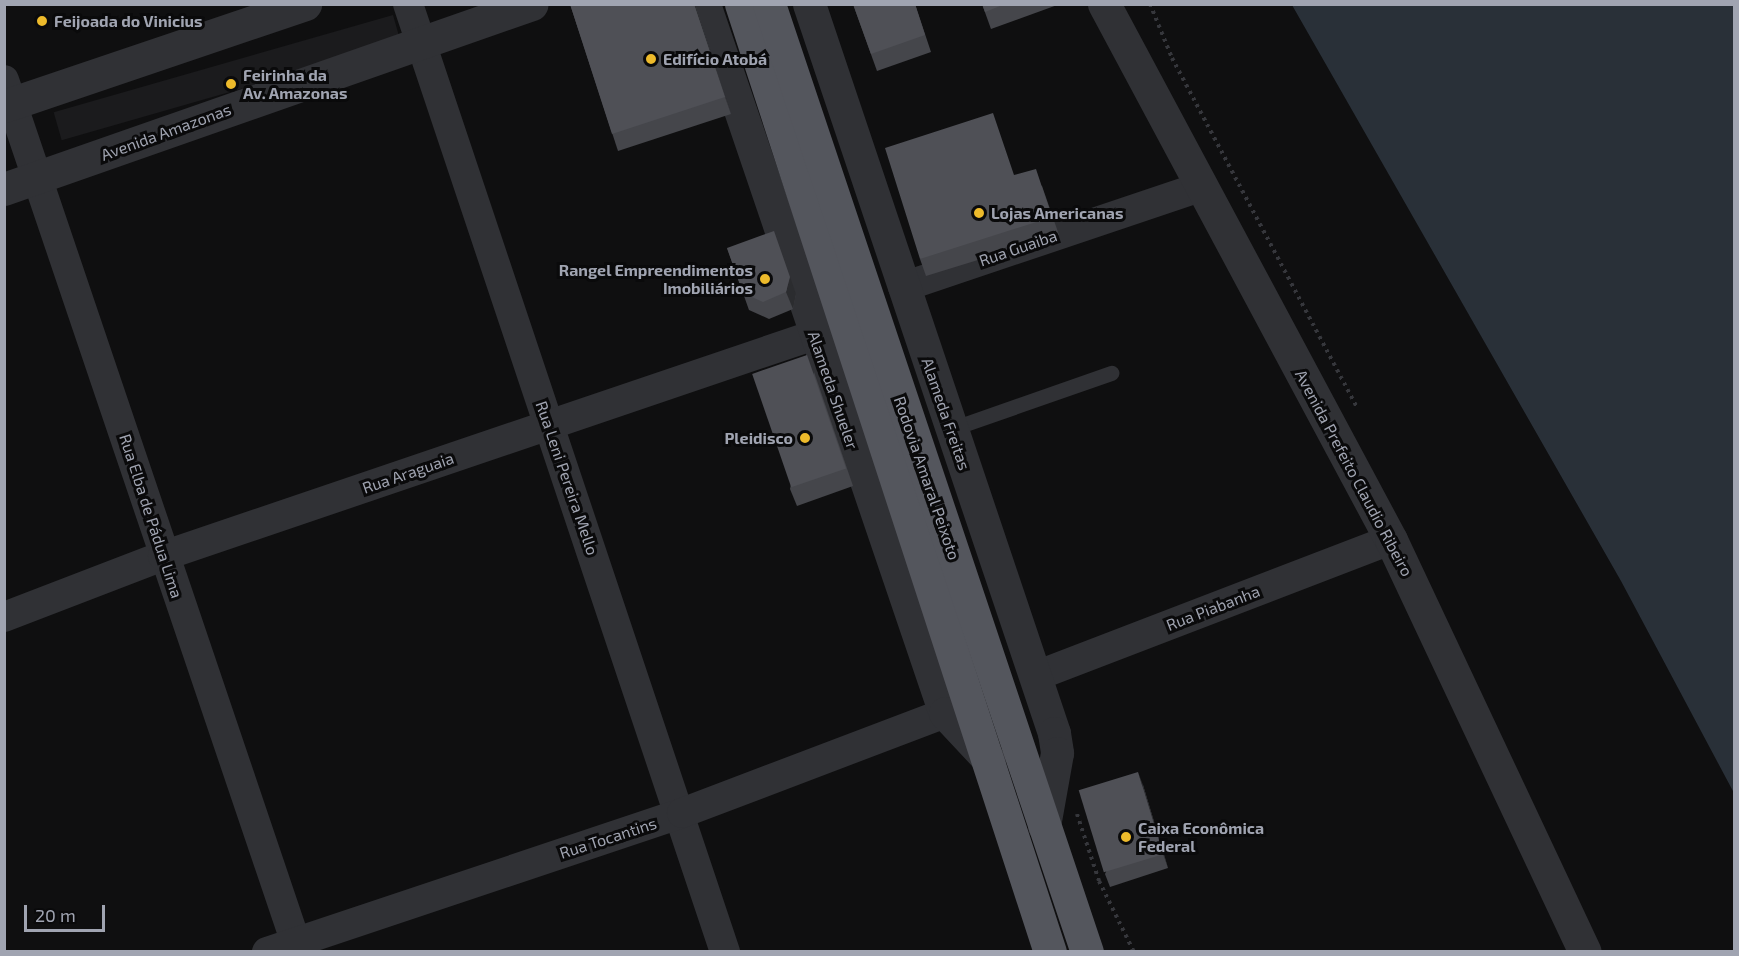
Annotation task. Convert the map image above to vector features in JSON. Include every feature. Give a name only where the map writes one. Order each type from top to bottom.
[{"type":"highway","name":"Rodovia Amaral Peixoto","points":[[741,4],[1050,951]]},
{"type":"highway","name":"Rodovia Amaral Peixoto","points":[[769,4],[1087,951]]},
{"type":"street","points":[[7,97],[305,4]]},
{"type":"street","name":"Rua Leni Pereira Mello","points":[[408,4],[549,426],[682,813],[725,951]]},
{"type":"street","name":"Avenida Amazonas","points":[[4,189],[532,4]]},
{"type":"street","name":"Alameda Shueler","points":[[704,4],[814,335],[945,713],[989,760]]},
{"type":"street","name":"Alameda Freitas","points":[[809,4],[1036,676],[1057,747],[1044,826]]},
{"type":"street","name":"Avenida Prefeito Claudio Ribeiro","points":[[1104,4],[1391,540],[1585,951]]},
{"type":"street","name":"Rua Elba de Pádua Lima","points":[[7,97],[37,179],[297,946]]},
{"type":"street","name":"Rua Guaiba","points":[[903,287],[1201,187]]},
{"type":"street","name":"Rua Araguaia","points":[[4,616],[164,556],[814,335]]},
{"type":"street","name":"Rua Piabanha","points":[[1036,676],[1391,540]]},
{"type":"street","name":"Rua Tocantins","points":[[267,951],[297,946],[682,813],[945,713]]},
{"type":"lane","points":[[951,429],[1111,372]]},
{"type":"shaded area","points":[[1292,5],[1734,5],[1734,793],[1621,581]]},
{"type":"shaded area","name":"Feirinha da Av. Amazonas","points":[[393,15],[401,43],[62,140],[54,112]]},
{"type":"building","name":"Edifício Atobá","points":[[570,4],[694,4],[725,97],[612,134]]},
{"type":"building","points":[[853,4],[915,4],[925,35],[871,54]]},
{"type":"building","points":[[982,4],[1005,4],[985,12]]},
{"type":"building","name":"Lojas Americanas","points":[[993,113],[1014,175],[1036,169],[1052,217],[920,259],[885,148]]},
{"type":"building","name":"Rangel Empreendimentos Imobiliários","points":[[774,231],[790,277],[786,292],[763,302],[743,293],[727,248]]},
{"type":"building","name":"Pleidisco","points":[[807,355],[846,468],[791,487],[752,374]]},
{"type":"building","name":"Caixa Econômica Federal","points":[[1138,772],[1163,854],[1104,872],[1079,790]]},
{"type":"place","name":"Feijoada do Vinicius","points":[[42,21]]},
{"type":"place","name":"Edifício Atobá","points":[[651,59]]},
{"type":"place","name":"Feirinha da Av. Amazonas","points":[[231,84]]},
{"type":"place","name":"Lojas Americanas","points":[[979,213]]},
{"type":"place","name":"Rangel Empreendimentos Imobiliários","points":[[765,279]]},
{"type":"place","name":"Pleidisco","points":[[805,438]]},
{"type":"place","name":"Caixa Econômica Federal","points":[[1126,837]]}]
